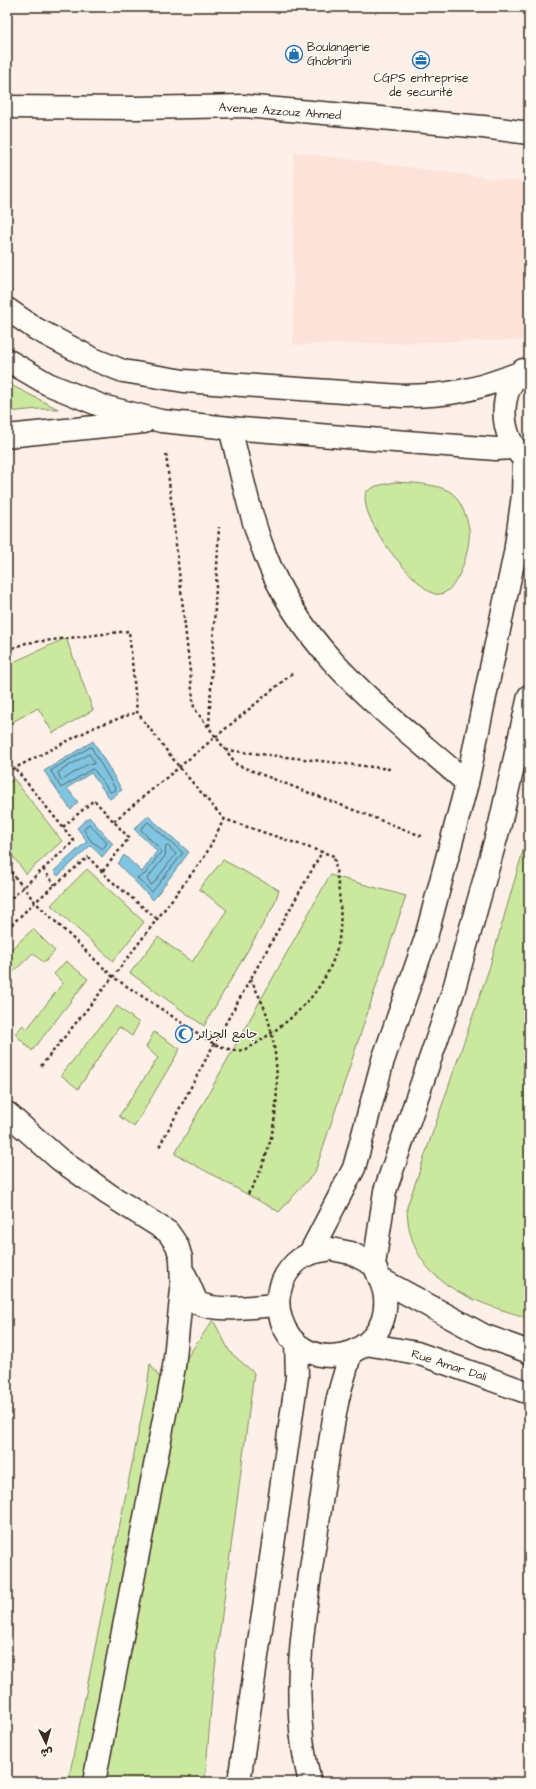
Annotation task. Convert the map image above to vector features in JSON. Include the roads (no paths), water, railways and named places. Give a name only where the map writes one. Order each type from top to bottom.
[{"type":"street","name":"Avenue Azzouz Ahmed","points":[[7,108],[244,106],[483,127],[529,133]]},
{"type":"street","points":[[7,309],[36,329],[93,359],[123,371],[184,381],[402,396],[435,396],[480,388],[524,369]]},
{"type":"street","points":[[7,360],[48,384],[102,406],[161,421],[230,428],[496,449],[522,457]]},
{"type":"street","points":[[310,1253],[354,1168],[383,1060],[425,941],[467,783],[514,553],[523,495],[522,457],[505,424],[505,406],[509,389],[524,369]]},
{"type":"street","points":[[7,436],[161,421]]},
{"type":"street","points":[[230,428],[265,554],[290,605],[309,634],[331,661],[355,686],[467,783]]},
{"type":"street","points":[[310,1782],[304,1759],[300,1710],[301,1653],[309,1582],[337,1405],[358,1349],[378,1330],[384,1313],[385,1296],[377,1272],[385,1191],[453,992],[500,824],[529,696]]},
{"type":"street","points":[[7,1113],[59,1159],[108,1194],[168,1232],[177,1245],[181,1267],[182,1288],[174,1367],[94,1782]]},
{"type":"street","points":[[358,1349],[331,1357],[312,1353],[296,1343],[284,1330],[278,1305],[281,1284],[288,1272],[298,1261],[310,1253],[330,1249],[351,1253],[377,1272],[483,1335],[529,1352]]},
{"type":"street","points":[[181,1267],[194,1298],[197,1302],[204,1306],[220,1308],[278,1305]]},
{"type":"street","points":[[240,1782],[297,1377],[296,1343]]},
{"type":"street","name":"Rue Amar Dali","points":[[358,1349],[417,1353],[529,1393]]},
{"type":"water","points":[[93,741],[122,790],[110,799],[91,773],[67,788],[78,802],[71,810],[44,771]]},
{"type":"water","points":[[148,816],[189,852],[153,900],[118,864],[124,855],[142,872],[157,851],[134,829]]},
{"type":"water","points":[[89,817],[113,844],[102,857],[91,845],[58,876],[54,871],[87,841],[77,828]]},
{"type":"place","name":"Boulangerie Ghobrini","points":[[294,54]]},
{"type":"place","name":"CGPS entreprise de securité","points":[[421,60]]},
{"type":"place","name":"جامع الجزائر","points":[[184,1034]]}]
